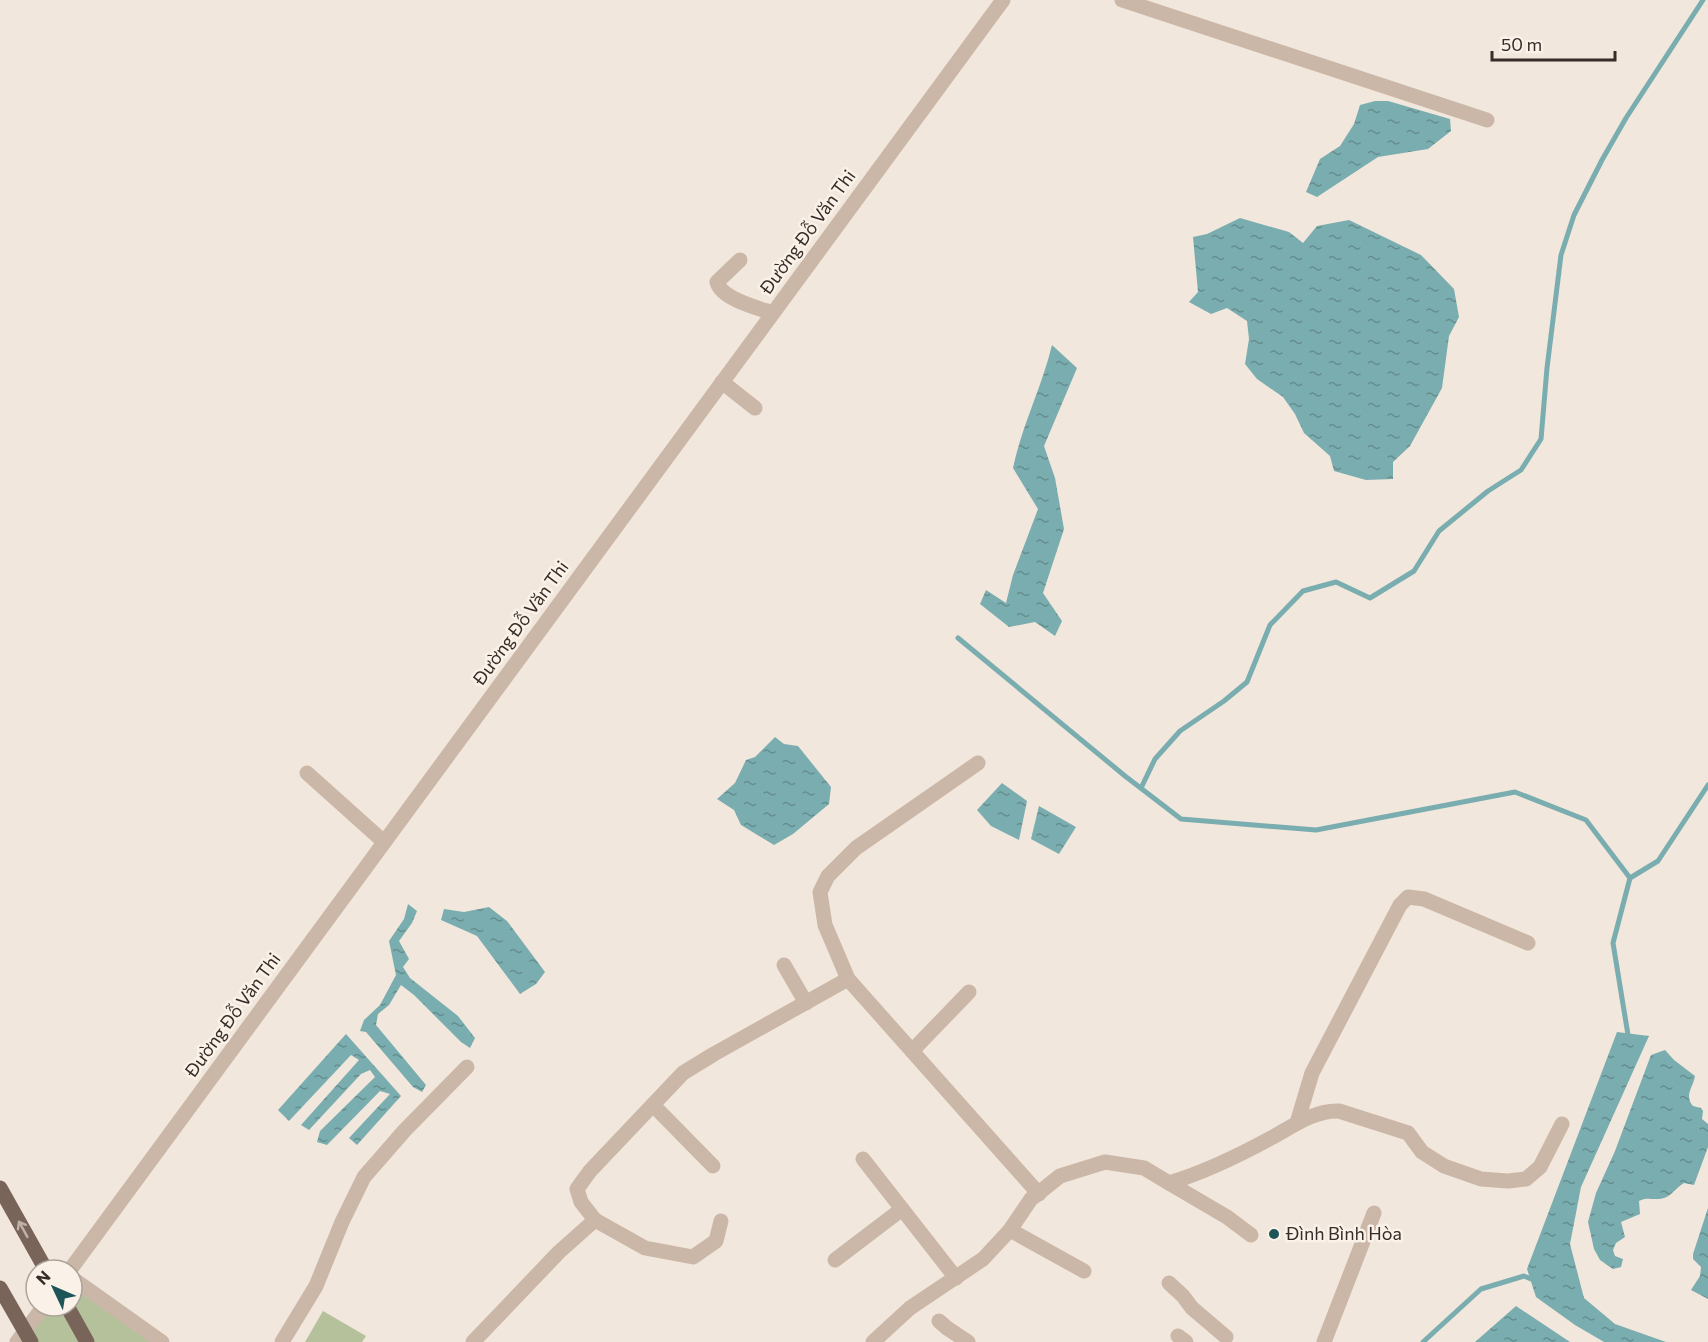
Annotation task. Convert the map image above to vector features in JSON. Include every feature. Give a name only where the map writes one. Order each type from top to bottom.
[{"type":"main road","points":[[0,1188],[39,1258]]},
{"type":"main road","points":[[0,1288],[25,1338]]},
{"type":"main road","points":[[74,1318],[87,1342]]},
{"type":"street","name":"Đường Đỗ Văn Thi","points":[[79,1258],[1003,0]]},
{"type":"street","points":[[1122,0],[1487,120]]},
{"type":"street","points":[[740,260],[717,282],[719,288],[738,301],[773,313]]},
{"type":"street","points":[[722,382],[754,408]]},
{"type":"street","points":[[978,763],[856,848],[828,876],[820,892],[825,925],[848,979],[1039,1194]]},
{"type":"street","points":[[307,773],[384,842]]},
{"type":"street","points":[[1297,1123],[1312,1073],[1400,905],[1408,897],[1424,899],[1528,943]]},
{"type":"street","points":[[784,965],[806,1003]]},
{"type":"street","points":[[721,1221],[716,1241],[693,1257],[645,1248],[595,1220],[581,1202],[577,1189],[590,1171],[683,1073],[848,979]]},
{"type":"street","points":[[912,1051],[969,992]]},
{"type":"street","points":[[282,1342],[316,1286],[342,1222],[364,1177],[405,1130],[467,1067]]},
{"type":"street","points":[[654,1106],[713,1166]]},
{"type":"street","points":[[1169,1183],[1200,1174],[1297,1123],[1328,1110],[1339,1111],[1408,1133],[1422,1152],[1444,1166],[1481,1179],[1508,1181],[1526,1179],[1540,1167],[1562,1124]]},
{"type":"street","points":[[863,1159],[956,1278]]},
{"type":"street","points":[[873,1342],[910,1308],[983,1259],[1010,1230],[1030,1199],[1060,1176],[1105,1162],[1144,1168],[1227,1216],[1251,1235]]},
{"type":"street","points":[[835,1260],[902,1209]]},
{"type":"street","points":[[1324,1342],[1374,1213]]},
{"type":"street","points":[[473,1342],[559,1252],[595,1220]]},
{"type":"street","points":[[1010,1230],[1084,1271]]},
{"type":"street","points":[[1169,1283],[1192,1308],[1227,1336]]},
{"type":"street","points":[[84,1287],[162,1342]]},
{"type":"street","points":[[25,1338],[37,1318]]},
{"type":"street","points":[[939,1321],[968,1342]]},
{"type":"green space","points":[[84,1293],[152,1342],[18,1342],[36,1318],[84,1318]]},
{"type":"green space","points":[[323,1311],[366,1336],[362,1342],[305,1342]]},
{"type":"water","points":[[1375,101],[1388,101],[1450,119],[1451,131],[1428,149],[1378,157],[1317,197],[1306,192],[1320,159],[1340,146],[1354,124],[1360,105]]},
{"type":"water","points":[[1240,218],[1289,232],[1303,243],[1317,226],[1349,220],[1421,255],[1454,289],[1459,317],[1449,336],[1442,388],[1410,446],[1393,462],[1393,479],[1366,480],[1334,471],[1330,456],[1304,433],[1283,397],[1257,379],[1245,364],[1249,339],[1247,321],[1227,308],[1211,314],[1189,302],[1198,292],[1193,237],[1207,234]]},
{"type":"water","points":[[1052,345],[1077,368],[1044,446],[1055,478],[1064,529],[1043,593],[1062,621],[1055,636],[1035,622],[1009,627],[980,604],[986,590],[1006,603],[1013,575],[1038,509],[1013,468]]},
{"type":"water","points":[[775,737],[784,744],[798,746],[831,787],[829,804],[793,834],[774,845],[741,825],[734,810],[717,799],[735,783],[746,760],[755,757]]},
{"type":"water","points":[[1002,783],[1027,801],[1019,840],[991,826],[977,810]]},
{"type":"water","points":[[1039,806],[1076,827],[1059,854],[1031,839]]},
{"type":"water","points":[[408,904],[417,911],[412,923],[399,941],[409,959],[403,967],[410,978],[458,1016],[475,1038],[470,1048],[461,1042],[401,985],[389,1005],[378,1014],[376,1025],[426,1085],[422,1092],[413,1087],[366,1032],[360,1031],[364,1020],[380,1005],[396,975],[389,941],[404,919]]},
{"type":"water","points":[[489,907],[507,921],[545,972],[536,984],[520,994],[477,936],[441,920],[444,909],[464,912]]},
{"type":"water","points":[[1617,1032],[1649,1036],[1581,1187],[1570,1244],[1584,1298],[1615,1324],[1666,1342],[1604,1342],[1575,1325],[1536,1297],[1527,1269]]},
{"type":"water","points":[[346,1034],[401,1096],[357,1145],[349,1138],[390,1094],[380,1091],[327,1145],[317,1142],[320,1131],[375,1077],[370,1070],[361,1074],[309,1130],[301,1125],[359,1060],[351,1055],[289,1121],[278,1110]]},
{"type":"water","points":[[1665,1050],[1695,1076],[1689,1098],[1693,1106],[1703,1111],[1702,1119],[1708,1124],[1708,1147],[1694,1185],[1684,1183],[1664,1198],[1639,1201],[1640,1214],[1621,1222],[1625,1237],[1616,1243],[1613,1250],[1615,1256],[1623,1259],[1621,1267],[1613,1269],[1600,1260],[1594,1249],[1588,1222],[1596,1193],[1615,1151],[1651,1055]]},
{"type":"water","points":[[1708,1208],[1708,1299],[1691,1290],[1700,1276],[1701,1267],[1693,1259],[1693,1254]]},
{"type":"water","points":[[1516,1306],[1570,1342],[1475,1342]]},
{"type":"waterway","points":[[1141,788],[1155,759],[1180,731],[1247,682],[1270,625],[1303,591],[1336,582],[1370,598],[1414,571],[1439,531],[1488,491],[1521,470],[1541,439],[1561,255],[1574,215],[1626,118],[1703,0]]},
{"type":"waterway","points":[[958,638],[1125,776],[1181,819],[1316,830],[1515,792],[1586,820],[1630,878],[1613,943],[1629,1041]]},
{"type":"waterway","points":[[1630,878],[1658,861],[1708,785]]},
{"type":"waterway","points":[[1423,1342],[1481,1289],[1524,1276],[1536,1281]]},
{"type":"place","name":"Đình Bình Hòa","points":[[1274,1234]]}]
